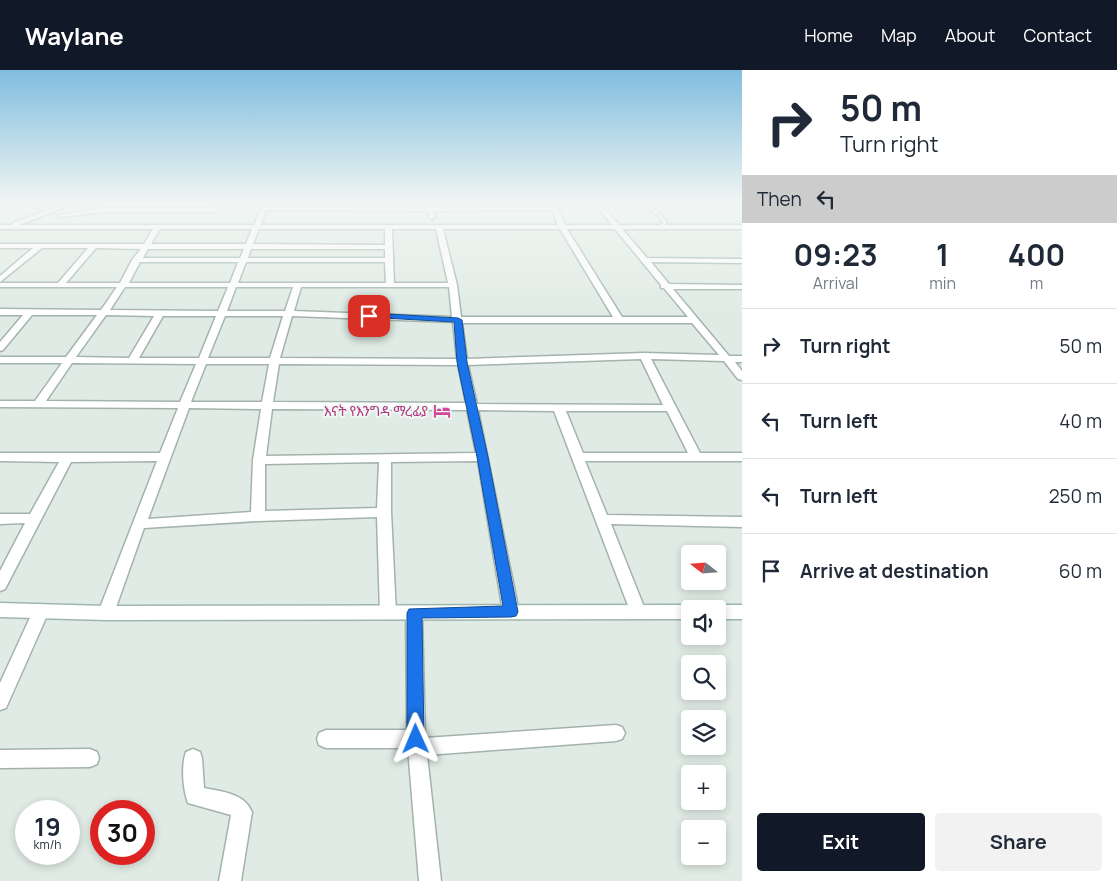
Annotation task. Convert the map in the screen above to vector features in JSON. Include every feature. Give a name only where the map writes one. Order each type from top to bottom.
[{"type":"street","points":[[38,404],[72,360],[105,312],[149,241]]},
{"type":"street","points":[[106,614],[164,457],[251,241]]},
{"type":"street","points":[[387,241],[390,284]]},
{"type":"street","points":[[440,241],[453,285],[462,362],[483,457],[511,612]]},
{"type":"street","points":[[571,241],[620,320]]},
{"type":"street","points":[[629,241],[664,286],[742,377]]},
{"type":"street","points":[[0,246],[388,247]]},
{"type":"street","points":[[0,252],[10,246]]},
{"type":"street","points":[[0,280],[39,247]]},
{"type":"street","points":[[60,284],[93,247]]},
{"type":"street","points":[[136,260],[388,260]]},
{"type":"street","points":[[644,260],[742,261]]},
{"type":"street","points":[[258,516],[259,460],[274,361],[298,284]]},
{"type":"street","points":[[0,285],[453,285]]},
{"type":"street","points":[[664,286],[742,287]]},
{"type":"street","points":[[0,312],[222,312],[458,320],[694,320]]},
{"type":"street","points":[[0,348],[30,312]]},
{"type":"street","points":[[133,359],[160,312]]},
{"type":"street","points":[[0,360],[133,359],[462,362],[644,356],[742,359]]},
{"type":"street","points":[[644,356],[695,456]]},
{"type":"street","points":[[0,404],[672,408]]},
{"type":"street","points":[[559,408],[638,612]]},
{"type":"street","points":[[0,457],[164,457]]},
{"type":"street","points":[[259,460],[483,457]]},
{"type":"street","points":[[578,457],[742,457]]},
{"type":"street","points":[[0,585],[67,458]]},
{"type":"street","points":[[385,458],[384,512],[388,613]]},
{"type":"street","points":[[139,524],[258,516],[384,512]]},
{"type":"street","points":[[0,519],[34,518]]},
{"type":"street","points":[[601,519],[742,522]]},
{"type":"street","points":[[0,610],[106,614],[681,612]]},
{"type":"street","points":[[0,702],[41,611]]},
{"type":"street","points":[[726,612],[742,612]]},
{"type":"street","points":[[414,613],[417,743],[430,881]]},
{"type":"street","points":[[326,739],[417,743],[616,733]]},
{"type":"street","points":[[0,759],[90,758]]},
{"type":"street","points":[[193,758],[195,796],[235,805],[242,812],[230,881]]},
{"type":"place","name":"እናት የእንግዳ ማረፊያ","points":[[442,411]]},
{"type":"route","points":[[369,316],[458,320],[462,362],[483,457],[511,612],[414,613],[416,739]]}]
